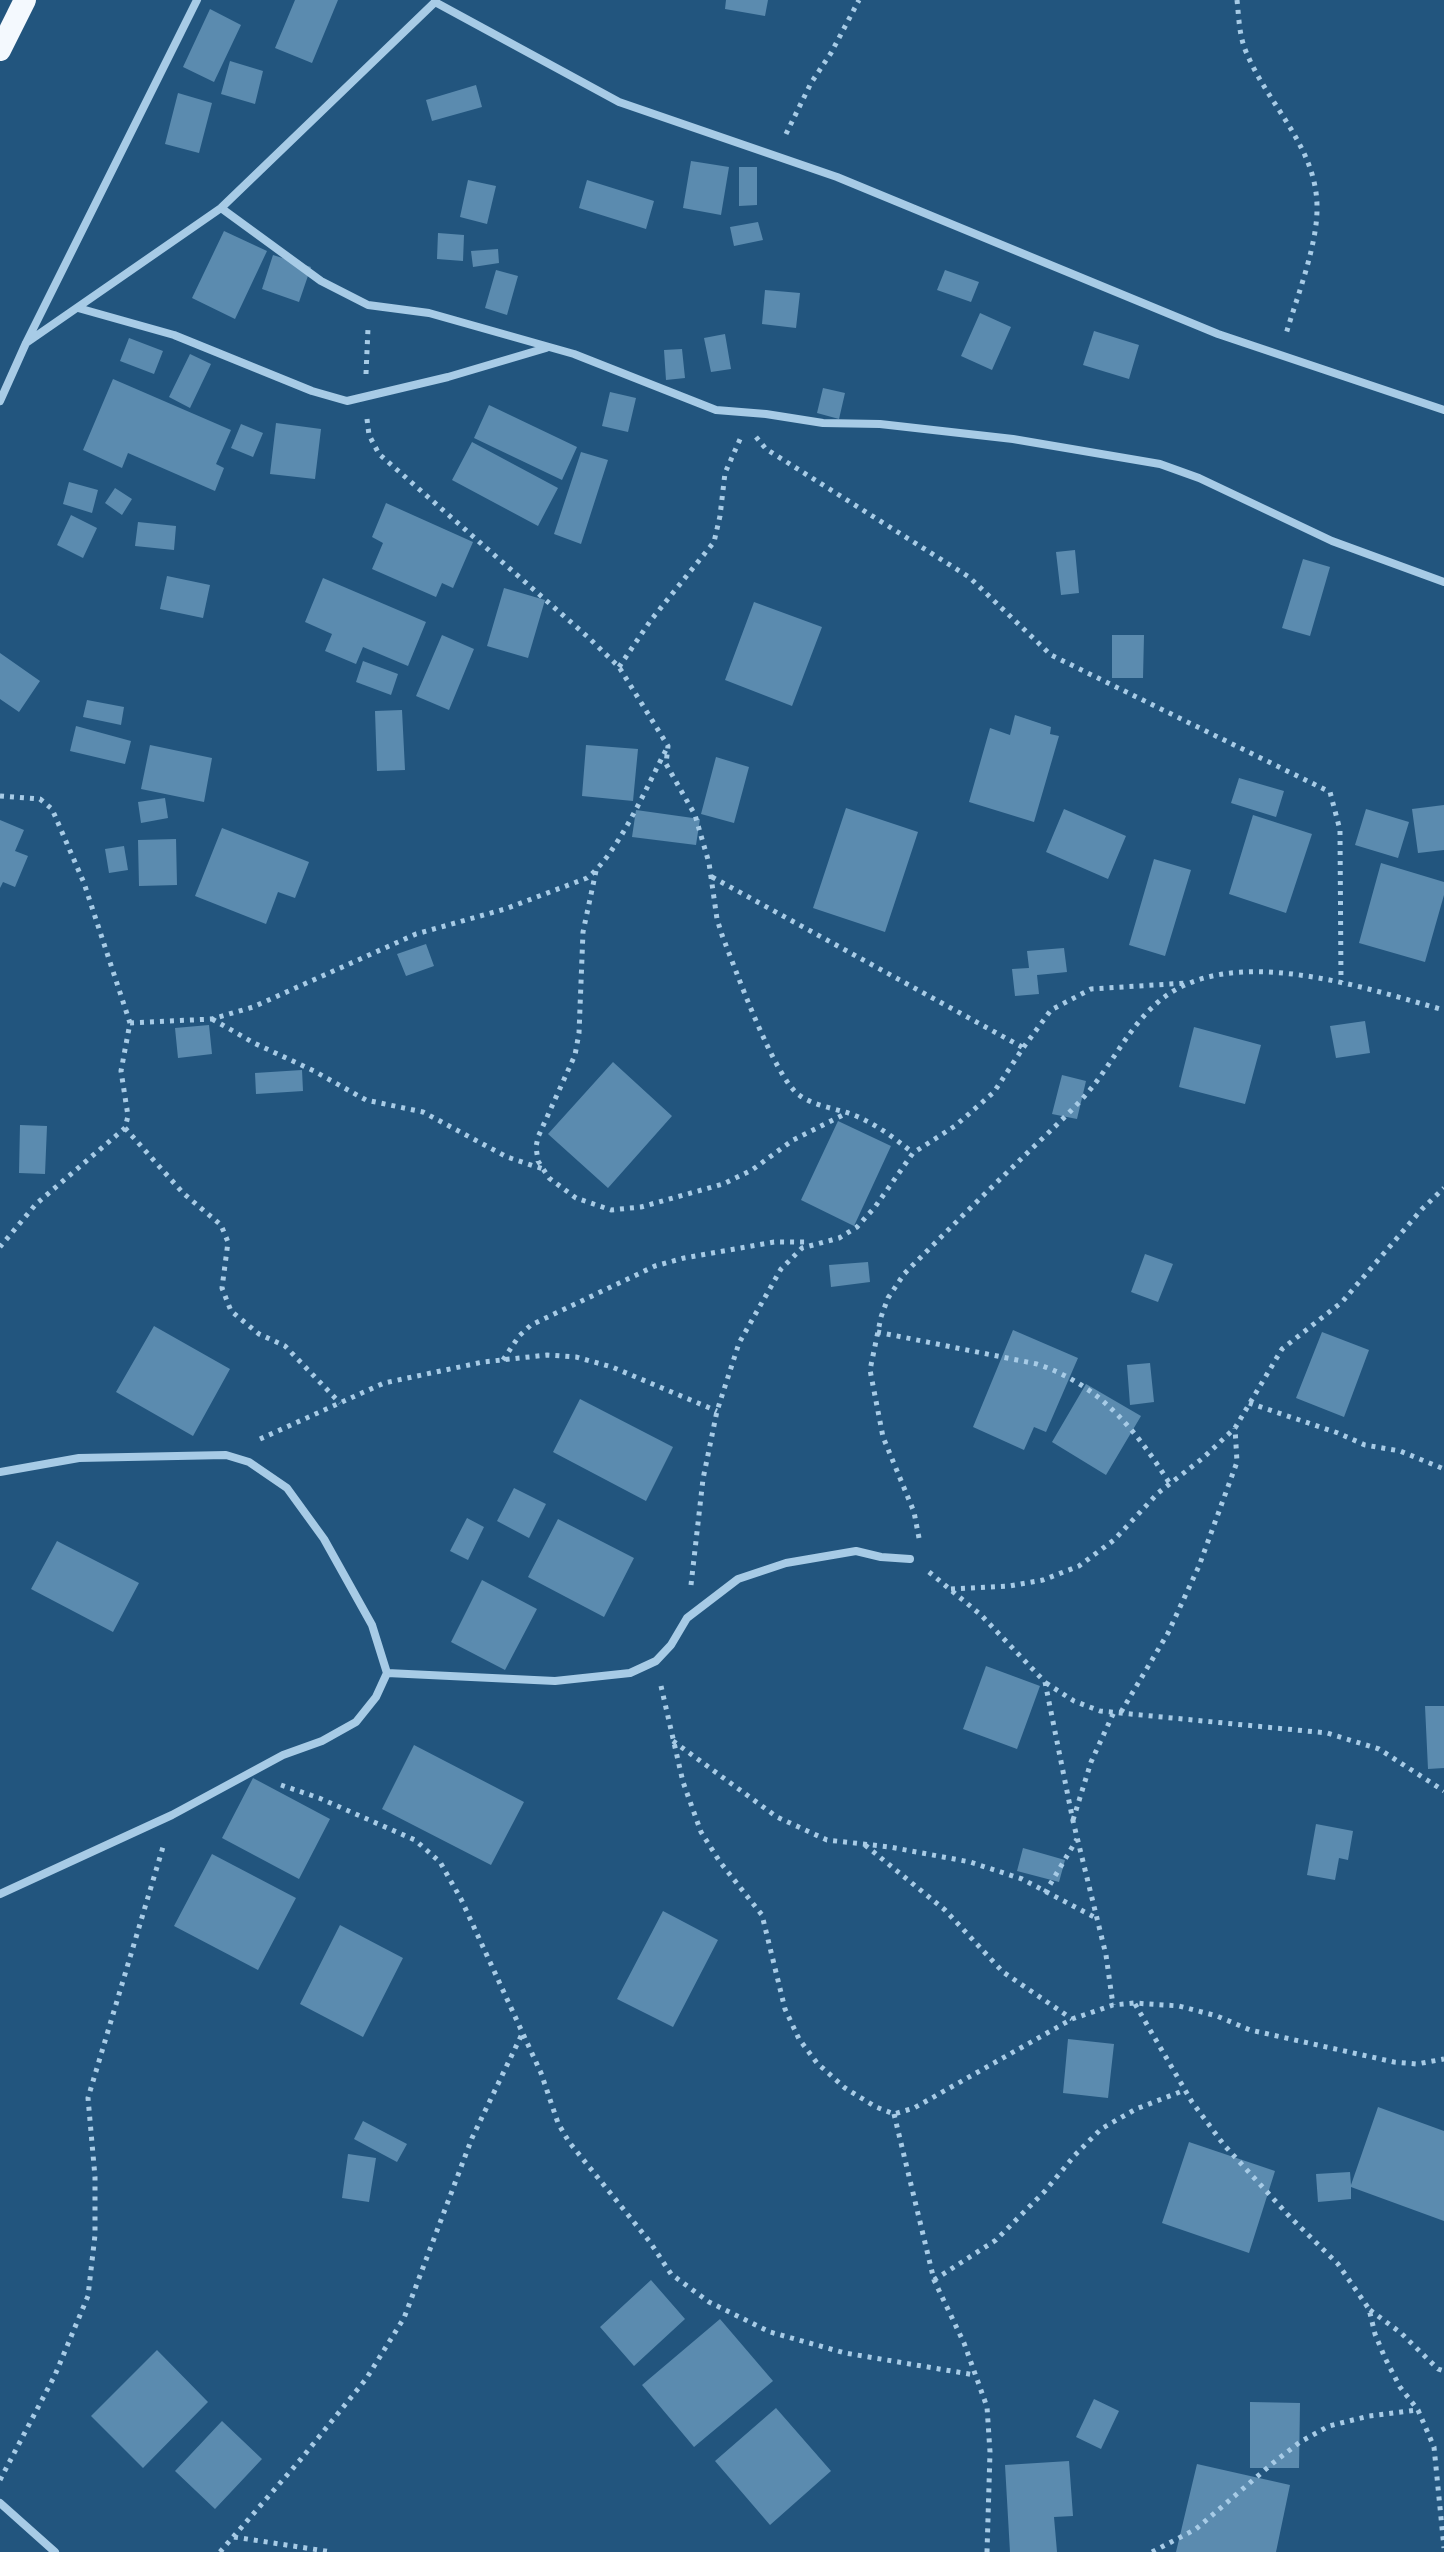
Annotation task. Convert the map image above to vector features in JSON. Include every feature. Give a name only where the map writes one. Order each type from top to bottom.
[{"type":"highway","points":[[0,50],[25,0]]},
{"type":"street","points":[[0,401],[197,0]]},
{"type":"street","points":[[26,343],[221,208],[436,1],[619,102],[851,183],[1218,334],[1444,410]]},
{"type":"street","points":[[221,208],[321,281],[368,305],[429,313],[574,354],[716,410],[823,423],[880,424],[1013,439],[1160,464],[1199,478],[1332,541],[1444,582]]},
{"type":"street","points":[[78,308],[174,335],[312,391],[347,401],[549,348]]},
{"type":"street","points":[[0,1472],[79,1458],[226,1455],[249,1462],[287,1488],[324,1539],[372,1625],[387,1673],[376,1697],[356,1722],[322,1741],[283,1755],[247,1773],[172,1815],[0,1894]]},
{"type":"street","points":[[387,1673],[555,1681],[630,1673],[656,1661],[671,1645],[687,1618],[738,1579],[764,1569],[856,1551],[910,1559]]},
{"type":"street","points":[[0,2503],[55,2552]]},
{"type":"path","points":[[774,156],[811,83],[859,0]]},
{"type":"path","points":[[1237,0],[1241,38],[1247,54],[1299,142],[1315,185],[1315,233],[1281,354]]},
{"type":"path","points":[[368,305],[365,398],[369,435],[379,454],[619,667],[668,746],[666,764],[695,815],[722,935],[772,1055],[787,1083],[798,1095],[808,1100],[881,1127],[913,1153]]},
{"type":"path","points":[[619,667],[651,620],[714,542],[725,473],[747,425],[766,449],[969,577],[1051,655],[1330,792],[1340,830],[1341,982]]},
{"type":"path","points":[[130,1023],[212,1019],[253,1007],[416,934],[529,901],[587,878],[596,871],[616,843],[668,746]]},
{"type":"path","points":[[0,796],[40,799],[52,809],[84,883],[130,1023],[121,1071],[128,1116],[125,1128],[36,1204],[0,1247]]},
{"type":"path","points":[[596,871],[583,932],[579,1033],[575,1055],[536,1147],[538,1161],[549,1178],[576,1198],[595,1207],[611,1210],[641,1207],[723,1184],[752,1170],[793,1140],[848,1113]]},
{"type":"path","points":[[711,877],[1023,1048]]},
{"type":"path","points":[[687,1618],[703,1479],[717,1411],[739,1343],[781,1269],[802,1248],[839,1238],[857,1227],[913,1153],[955,1126],[994,1092],[1051,1010],[1091,989],[1190,983],[1241,971],[1288,973],[1341,982],[1444,1010]]},
{"type":"path","points":[[926,1571],[914,1512],[883,1437],[870,1370],[876,1332],[888,1298],[904,1274],[1084,1098],[1137,1025],[1158,1002],[1190,983]]},
{"type":"path","points":[[212,1019],[366,1100],[423,1112],[507,1157],[544,1170]]},
{"type":"path","points":[[125,1128],[183,1193],[221,1225],[227,1235],[222,1288],[231,1311],[259,1334],[285,1346],[340,1403]]},
{"type":"path","points":[[951,1589],[1009,1586],[1043,1580],[1079,1566],[1114,1540],[1158,1493],[1235,1428],[1282,1349],[1342,1302],[1444,1188]]},
{"type":"path","points":[[502,1360],[531,1325],[655,1266],[774,1242],[818,1242]]},
{"type":"path","points":[[876,1332],[1037,1364],[1062,1373],[1079,1382],[1135,1432],[1170,1484]]},
{"type":"path","points":[[226,1455],[384,1383],[426,1373],[547,1355],[576,1357],[612,1367],[717,1411]]},
{"type":"path","points":[[1249,1403],[1365,1445],[1400,1451],[1444,1469]]},
{"type":"path","points":[[1073,1821],[1091,1762],[1117,1712],[1168,1633],[1199,1566],[1237,1462],[1235,1428]]},
{"type":"path","points":[[910,1559],[981,1615],[1045,1682],[1074,1701],[1100,1711],[1327,1733],[1379,1749],[1444,1791]]},
{"type":"path","points":[[656,1661],[683,1782],[701,1832],[720,1862],[762,1915],[785,2009],[799,2039],[817,2063],[845,2088],[876,2107],[894,2114],[914,2108],[1072,2019],[1113,2005],[1134,2003],[1179,2006],[1217,2016],[1250,2030],[1394,2062],[1417,2064],[1444,2059]]},
{"type":"path","points":[[1045,1682],[1077,1839],[1106,1955],[1113,2005]]},
{"type":"path","points":[[673,1741],[777,1817],[827,1840],[890,1847],[970,1862],[1022,1879],[1096,1918]]},
{"type":"path","points":[[247,1773],[319,1798],[415,1840],[440,1862],[461,1899],[523,2033],[558,2123],[569,2142],[650,2242],[671,2274],[709,2302],[770,2332],[845,2353],[975,2375]]},
{"type":"path","points":[[0,2480],[55,2375],[88,2296],[95,2235],[95,2177],[88,2098],[172,1815]]},
{"type":"path","points":[[1045,1893],[1077,1839]]},
{"type":"path","points":[[865,1845],[945,1910],[1003,1972],[1072,2019]]},
{"type":"path","points":[[1134,2003],[1185,2090],[1224,2145],[1338,2264],[1369,2309],[1441,2370],[1444,2360]]},
{"type":"path","points":[[220,2552],[366,2379],[404,2318],[472,2138],[523,2033]]},
{"type":"path","points":[[934,2280],[996,2240],[1101,2129],[1136,2109],[1185,2090]]},
{"type":"path","points":[[894,2114],[934,2280],[964,2343],[987,2407],[990,2452],[987,2552]]},
{"type":"path","points":[[1369,2309],[1385,2358],[1400,2387],[1418,2410],[1434,2447],[1444,2548]]},
{"type":"path","points":[[1152,2552],[1196,2529],[1300,2442],[1329,2426],[1369,2416],[1418,2410]]},
{"type":"path","points":[[233,2537],[332,2552]]},
{"type":"building","points":[[295,0],[338,0],[312,63],[275,48]]},
{"type":"building","points":[[726,0],[768,0],[765,16],[725,9]]},
{"type":"building","points":[[210,9],[241,25],[214,82],[183,67]]},
{"type":"building","points":[[230,61],[263,71],[255,104],[221,94]]},
{"type":"building","points":[[476,85],[482,107],[432,121],[426,100]]},
{"type":"building","points":[[178,93],[212,103],[199,153],[165,144]]},
{"type":"building","points":[[691,161],[729,167],[721,215],[683,208]]},
{"type":"building","points":[[739,167],[757,167],[757,205],[739,206]]},
{"type":"building","points":[[468,180],[496,186],[487,224],[460,217]]},
{"type":"building","points":[[587,180],[654,201],[646,229],[579,208]]},
{"type":"building","points":[[758,222],[763,240],[734,246],[730,227]]},
{"type":"building","points":[[224,231],[267,251],[235,319],[192,298]]},
{"type":"building","points":[[438,233],[464,235],[463,261],[437,259]]},
{"type":"building","points":[[498,249],[499,263],[473,267],[471,251]]},
{"type":"building","points":[[273,255],[311,267],[299,302],[262,289]]},
{"type":"building","points":[[496,270],[518,276],[507,315],[485,308]]},
{"type":"building","points":[[945,270],[979,282],[971,302],[937,290]]},
{"type":"building","points":[[765,290],[800,293],[796,328],[762,324]]},
{"type":"building","points":[[980,313],[1011,327],[992,370],[961,356]]},
{"type":"building","points":[[1094,331],[1139,345],[1129,379],[1083,365]]},
{"type":"building","points":[[725,334],[731,369],[711,372],[704,338]]},
{"type":"building","points":[[129,338],[163,351],[154,374],[120,361]]},
{"type":"building","points":[[682,349],[685,378],[666,380],[664,350]]},
{"type":"building","points":[[190,354],[211,364],[190,408],[169,397]]},
{"type":"building","points":[[113,379],[231,430],[216,464],[224,468],[215,491],[128,453],[122,468],[83,450]]},
{"type":"building","points":[[823,388],[845,393],[839,419],[817,413]]},
{"type":"building","points":[[610,392],[636,398],[628,432],[602,426]]},
{"type":"building","points":[[489,405],[577,447],[562,480],[474,438]]},
{"type":"building","points":[[276,423],[321,429],[315,479],[270,474]]},
{"type":"building","points":[[241,424],[263,433],[253,457],[231,448]]},
{"type":"building","points":[[472,442],[558,488],[538,526],[452,480]]},
{"type":"building","points":[[581,452],[608,460],[581,544],[554,534]]},
{"type":"building","points":[[69,482],[98,490],[92,513],[63,504]]},
{"type":"building","points":[[115,488],[132,499],[122,515],[105,503]]},
{"type":"building","points":[[386,503],[473,542],[453,588],[442,583],[436,597],[372,569],[383,543],[372,537]]},
{"type":"building","points":[[71,515],[97,528],[83,558],[57,545]]},
{"type":"building","points":[[138,522],[176,526],[174,550],[135,546]]},
{"type":"building","points":[[1075,550],[1079,593],[1061,595],[1056,552]]},
{"type":"building","points":[[1303,559],[1330,567],[1310,636],[1282,628]]},
{"type":"building","points":[[167,576],[210,585],[203,618],[160,609]]},
{"type":"building","points":[[323,578],[426,622],[408,666],[363,647],[356,664],[325,651],[332,634],[305,622]]},
{"type":"building","points":[[504,588],[545,600],[528,658],[487,646]]},
{"type":"building","points":[[754,602],[822,627],[792,706],[725,680]]},
{"type":"building","points":[[442,635],[474,649],[449,710],[416,696]]},
{"type":"building","points":[[1112,635],[1144,635],[1143,678],[1112,678]]},
{"type":"building","points":[[0,653],[40,681],[19,712],[0,699]]},
{"type":"building","points":[[363,661],[398,674],[391,695],[356,682]]},
{"type":"building","points":[[87,700],[124,707],[121,725],[83,717]]},
{"type":"building","points":[[402,710],[405,770],[377,771],[375,711]]},
{"type":"building","points":[[1015,715],[1051,727],[1050,734],[1059,736],[1034,822],[969,802],[990,728],[1010,735]]},
{"type":"building","points":[[76,726],[131,741],[125,764],[70,751]]},
{"type":"building","points":[[150,745],[212,758],[204,802],[141,789]]},
{"type":"building","points":[[586,745],[638,749],[633,801],[582,796]]},
{"type":"building","points":[[716,757],[749,767],[734,823],[701,814]]},
{"type":"building","points":[[1239,778],[1284,791],[1276,817],[1231,803]]},
{"type":"building","points":[[165,798],[168,818],[141,823],[138,802]]},
{"type":"building","points":[[1444,805],[1444,850],[1418,853],[1412,809]]},
{"type":"building","points":[[846,808],[918,832],[885,932],[813,908]]},
{"type":"building","points":[[1064,809],[1126,836],[1108,879],[1046,852]]},
{"type":"building","points":[[1366,809],[1409,822],[1398,858],[1355,845]]},
{"type":"building","points":[[636,810],[700,819],[696,845],[632,837]]},
{"type":"building","points":[[1253,815],[1312,834],[1286,913],[1229,894]]},
{"type":"building","points":[[0,820],[24,830],[15,851],[28,856],[15,887],[3,882],[0,888]]},
{"type":"building","points":[[222,828],[309,862],[295,898],[278,892],[266,924],[195,896]]},
{"type":"building","points":[[176,839],[177,885],[139,886],[138,840]]},
{"type":"building","points":[[124,846],[128,870],[109,873],[105,849]]},
{"type":"building","points":[[1154,859],[1191,870],[1165,956],[1129,945]]},
{"type":"building","points":[[1381,863],[1444,882],[1444,895],[1425,962],[1359,943]]},
{"type":"building","points":[[426,944],[434,966],[406,976],[397,954]]},
{"type":"building","points":[[1064,948],[1067,972],[1037,975],[1039,994],[1015,996],[1012,969],[1029,968],[1027,951]]},
{"type":"building","points":[[1365,1021],[1370,1053],[1336,1058],[1330,1026]]},
{"type":"building","points":[[209,1025],[212,1054],[178,1058],[175,1028]]},
{"type":"building","points":[[1194,1027],[1261,1045],[1245,1104],[1179,1087]]},
{"type":"building","points":[[613,1062],[672,1116],[608,1188],[548,1134]]},
{"type":"building","points":[[302,1070],[303,1091],[256,1094],[255,1073]]},
{"type":"building","points":[[1062,1075],[1086,1081],[1077,1119],[1052,1114]]},
{"type":"building","points":[[838,1121],[891,1146],[854,1226],[801,1200]]},
{"type":"building","points":[[20,1125],[47,1126],[45,1174],[19,1173]]},
{"type":"building","points":[[1145,1254],[1173,1264],[1158,1302],[1131,1292]]},
{"type":"building","points":[[868,1262],[870,1282],[831,1287],[829,1265]]},
{"type":"building","points":[[154,1326],[230,1369],[193,1436],[116,1392]]},
{"type":"building","points":[[1013,1330],[1078,1358],[1046,1432],[1034,1427],[1024,1450],[973,1427]]},
{"type":"building","points":[[1322,1332],[1369,1350],[1344,1417],[1296,1398]]},
{"type":"building","points":[[1150,1363],[1154,1402],[1130,1405],[1127,1365]]},
{"type":"building","points":[[1086,1384],[1141,1416],[1106,1475],[1052,1442]]},
{"type":"building","points":[[580,1399],[673,1447],[646,1501],[553,1452]]},
{"type":"building","points":[[514,1488],[546,1504],[529,1538],[497,1521]]},
{"type":"building","points":[[467,1518],[484,1527],[468,1560],[450,1551]]},
{"type":"building","points":[[558,1519],[634,1558],[604,1617],[528,1577]]},
{"type":"building","points":[[57,1541],[139,1583],[113,1632],[31,1589]]},
{"type":"building","points":[[482,1580],[537,1609],[505,1670],[451,1642]]},
{"type":"building","points":[[986,1666],[1040,1686],[1017,1749],[963,1729]]},
{"type":"building","points":[[1425,1706],[1444,1706],[1444,1768],[1428,1769]]},
{"type":"building","points":[[414,1745],[524,1802],[491,1865],[382,1809]]},
{"type":"building","points":[[253,1778],[330,1819],[299,1879],[222,1838]]},
{"type":"building","points":[[1316,1824],[1353,1831],[1348,1860],[1339,1858],[1335,1880],[1307,1875]]},
{"type":"building","points":[[1023,1848],[1065,1860],[1059,1882],[1017,1871]]},
{"type":"building","points":[[212,1854],[296,1898],[258,1970],[174,1926]]},
{"type":"building","points":[[663,1911],[718,1940],[673,2027],[617,1999]]},
{"type":"building","points":[[340,1925],[403,1958],[363,2037],[300,2004]]},
{"type":"building","points":[[1068,2039],[1114,2044],[1108,2098],[1063,2093]]},
{"type":"building","points":[[1378,2107],[1444,2131],[1444,2221],[1351,2187],[1351,2199],[1318,2202],[1316,2174],[1350,2172],[1351,2185]]},
{"type":"building","points":[[363,2121],[407,2144],[397,2162],[354,2139]]},
{"type":"building","points":[[1189,2142],[1275,2171],[1249,2253],[1162,2223]]},
{"type":"building","points":[[348,2154],[376,2158],[369,2202],[342,2198]]},
{"type":"building","points":[[651,2280],[685,2319],[634,2366],[600,2327]]},
{"type":"building","points":[[720,2319],[773,2381],[694,2447],[642,2385]]},
{"type":"building","points":[[157,2350],[208,2402],[143,2468],[91,2416]]},
{"type":"building","points":[[1094,2399],[1119,2411],[1101,2449],[1076,2437]]},
{"type":"building","points":[[1250,2402],[1300,2403],[1299,2468],[1250,2468]]},
{"type":"building","points":[[776,2408],[831,2471],[770,2525],[715,2461]]},
{"type":"building","points":[[222,2421],[262,2459],[215,2509],[175,2471]]},
{"type":"building","points":[[1069,2461],[1073,2516],[1054,2517],[1057,2552],[1010,2552],[1005,2465]]},
{"type":"building","points":[[1197,2464],[1290,2485],[1276,2552],[1176,2552]]}]
